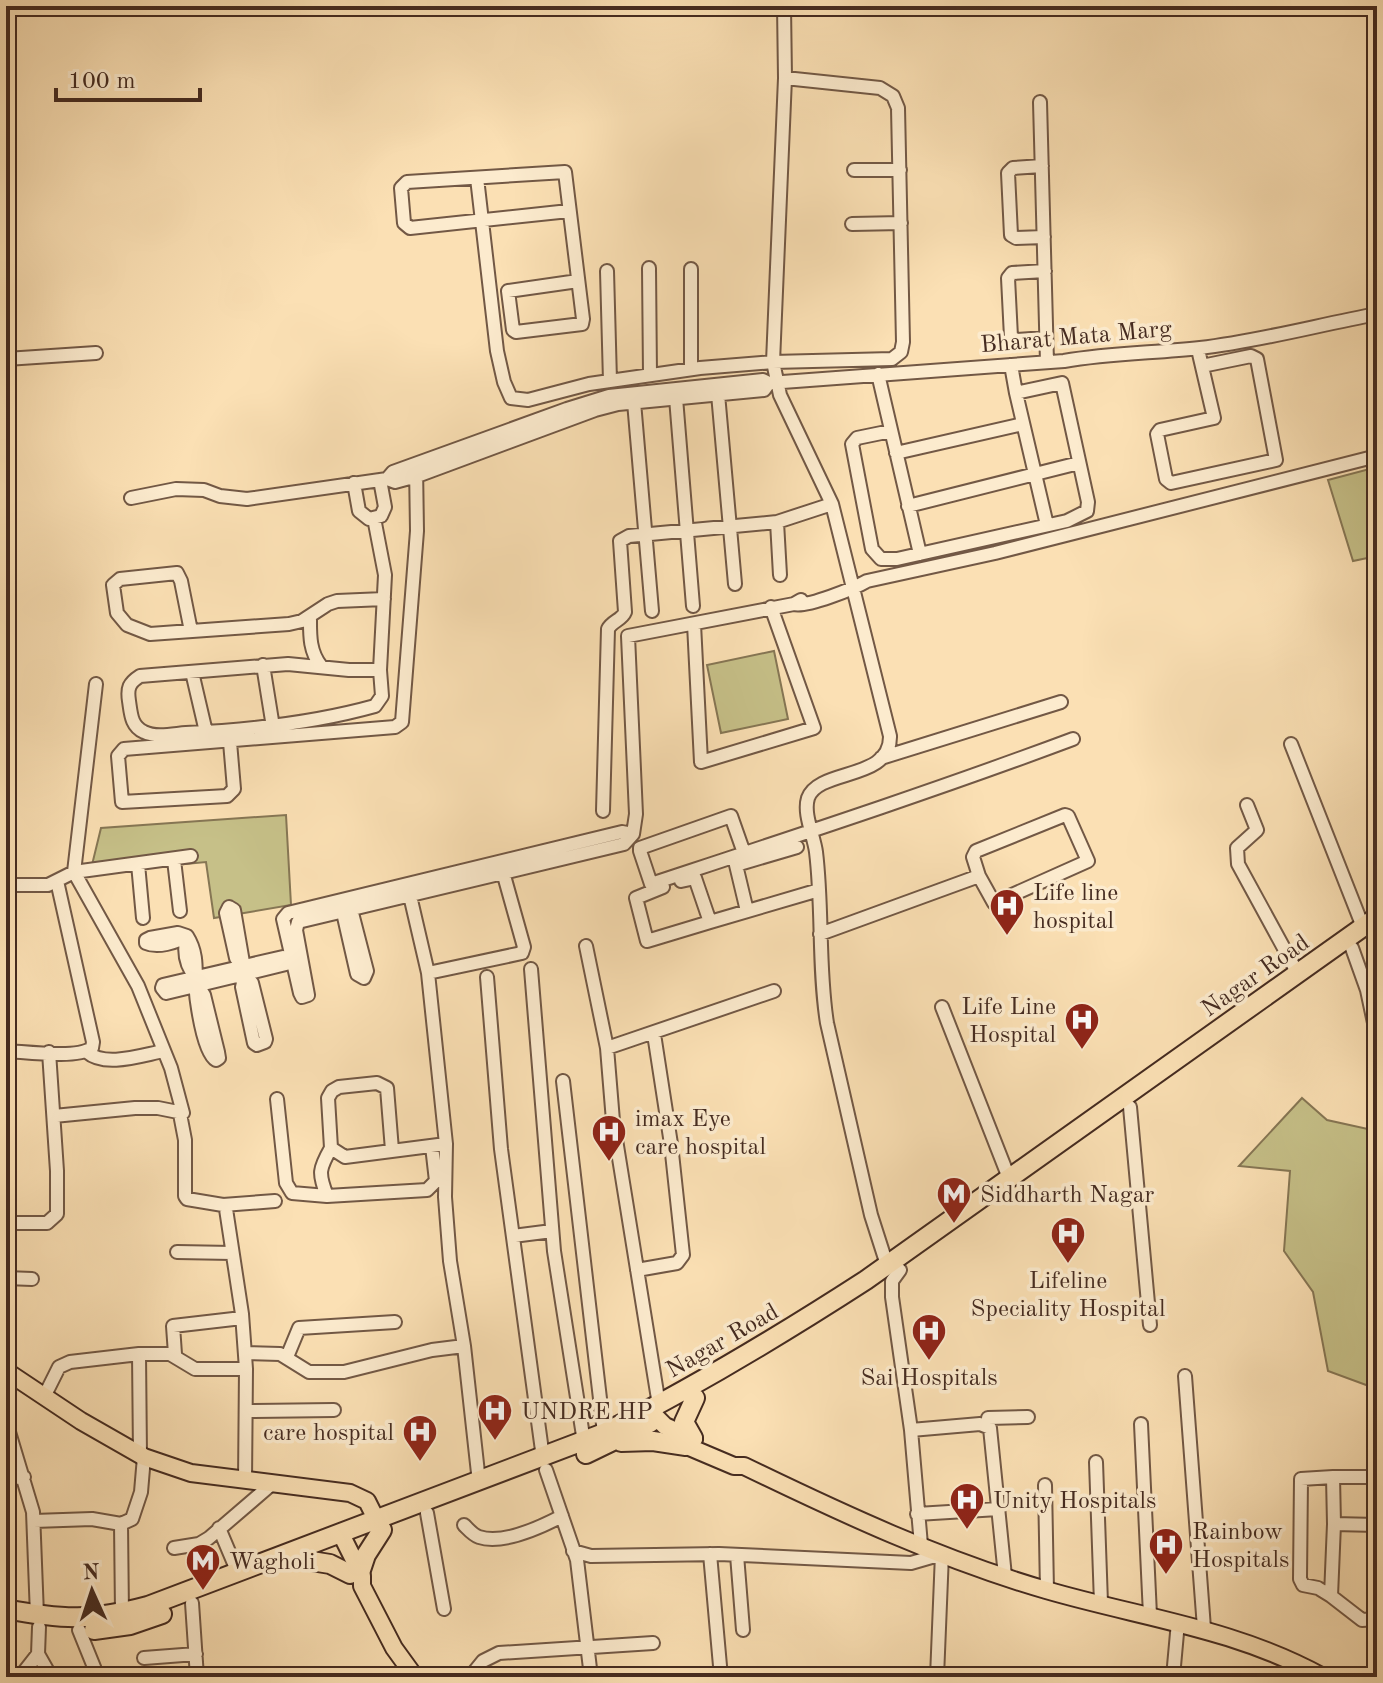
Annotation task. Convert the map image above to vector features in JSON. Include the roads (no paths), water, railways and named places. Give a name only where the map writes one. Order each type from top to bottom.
[{"type":"highway","name":"Nagar Road","points":[[650,1415],[695,1398],[810,1331],[893,1267],[1130,1107],[1352,948],[1372,925]]},
{"type":"highway","name":"Nagar Road","points":[[994,1196],[1009,1178],[1372,925]]},
{"type":"highway","name":"Nagar Road","points":[[380,1525],[427,1513],[608,1438],[893,1267]]},
{"type":"highway","points":[[608,1438],[690,1442],[684,1422],[695,1398]]},
{"type":"highway","name":"Nagar Road","points":[[6,1622],[100,1618],[122,1613],[339,1541],[479,1482],[545,1464],[584,1442],[608,1438]]},
{"type":"highway","points":[[305,1560],[330,1564],[357,1578],[380,1525]]},
{"type":"highway","name":"Nagar Road","points":[[6,1609],[38,1621],[79,1630],[130,1625],[305,1560],[339,1541]]},
{"type":"main road","points":[[8,1376],[45,1395],[94,1429],[142,1456],[191,1473],[350,1493],[367,1501],[380,1525]]},
{"type":"main road","points":[[650,1415],[734,1466],[744,1466],[942,1554],[1047,1590],[1204,1628],[1277,1653],[1323,1677]]},
{"type":"main road","points":[[339,1541],[394,1648],[415,1677]]},
{"type":"street","points":[[784,6],[785,78],[772,383],[832,504],[890,736],[890,747],[881,758]]},
{"type":"street","points":[[477,178],[497,351],[511,398],[528,400],[610,381],[691,369],[773,362],[892,359],[901,352],[898,108],[893,96],[880,88],[785,78]]},
{"type":"street","points":[[1040,102],[1047,362]]},
{"type":"street","points":[[1042,166],[1013,168],[1008,173],[1011,235],[1016,238],[1044,237]]},
{"type":"street","points":[[854,170],[900,170]]},
{"type":"street","points":[[569,211],[410,228],[404,223],[401,188],[403,183],[565,172],[583,319],[582,324],[516,332],[511,325],[508,291],[578,281]]},
{"type":"street","points":[[852,224],[901,223]]},
{"type":"street","points":[[649,268],[650,375]]},
{"type":"street","points":[[691,269],[691,369]]},
{"type":"street","points":[[607,271],[610,381]]},
{"type":"street","points":[[1045,271],[1012,273],[1008,278],[1011,337],[1017,340],[1046,338]]},
{"type":"street","points":[[492,301],[509,300]]},
{"type":"street","name":"Bharat Mata Marg","points":[[772,383],[1047,362],[1099,354],[1198,349],[1377,314]]},
{"type":"street","points":[[1198,349],[1214,418],[1160,430],[1157,434],[1166,479],[1171,483],[1276,460],[1257,359],[1251,356],[1202,366]]},
{"type":"street","points":[[6,359],[96,353]]},
{"type":"street","points":[[1011,365],[1033,474],[1047,525]]},
{"type":"street","points":[[878,374],[920,554]]},
{"type":"street","points":[[131,498],[176,489],[204,490],[220,496],[247,499],[384,479],[395,482],[567,409],[609,396],[763,380],[772,383]]},
{"type":"street","points":[[417,471],[595,410],[634,402],[764,390],[772,383]]},
{"type":"street","points":[[891,431],[857,438],[852,444],[872,549],[881,559],[889,561],[1067,521],[1087,511],[1088,502],[1062,383],[1016,393]]},
{"type":"street","points":[[718,394],[735,584]]},
{"type":"street","points":[[676,398],[693,606]]},
{"type":"street","points":[[634,402],[652,611]]},
{"type":"street","points":[[896,453],[1023,424]]},
{"type":"street","points":[[197,982],[244,970],[286,964],[296,958],[288,913],[346,904],[508,867],[597,844],[622,832],[633,834],[636,814],[628,636],[794,604],[802,599],[816,600],[854,589],[867,581],[995,553],[1377,456]]},
{"type":"street","points":[[908,506],[1079,463]]},
{"type":"street","points":[[230,742],[232,793],[213,797],[122,802],[118,756],[124,749],[395,727],[402,722],[416,560],[417,471]]},
{"type":"street","points":[[354,483],[359,511],[369,519],[381,516],[385,507],[384,479]]},
{"type":"street","points":[[603,811],[608,629],[625,612],[619,546],[624,537],[777,522],[832,504]]},
{"type":"street","points":[[374,518],[385,568],[380,670],[382,696],[375,706],[273,727],[206,732],[152,735],[140,731],[132,721],[128,690],[130,682],[140,676],[263,665],[380,670]]},
{"type":"street","points":[[777,522],[780,575]]},
{"type":"street","points":[[191,631],[177,573],[120,579],[113,585],[117,613],[127,625],[150,634],[289,624],[337,601],[384,599]]},
{"type":"street","points":[[694,624],[701,762],[814,728],[771,607]]},
{"type":"street","points":[[310,616],[314,657],[321,666]]},
{"type":"street","points":[[263,665],[273,727]]},
{"type":"street","points":[[192,672],[206,732]]},
{"type":"street","points":[[96,684],[74,872],[138,986],[164,1051],[183,1113],[180,1114],[185,1140],[185,1196],[223,1205],[275,1201]]},
{"type":"street","points":[[921,1545],[911,1430],[892,1297],[893,1267],[871,1215],[827,1023],[822,992],[819,890],[807,807],[809,796],[817,787],[851,775],[881,758],[1061,702]]},
{"type":"street","points":[[744,853],[731,816],[640,848],[651,884],[937,789],[1073,739]]},
{"type":"street","points":[[1291,744],[1372,925]]},
{"type":"street","points":[[1247,805],[1257,830],[1237,848],[1238,864],[1298,974]]},
{"type":"street","points":[[1065,815],[1088,861],[994,903],[979,876],[973,857],[976,851],[1065,815]]},
{"type":"street","points":[[747,911],[736,865],[797,847]]},
{"type":"street","points":[[6,885],[48,885],[74,872],[191,856]]},
{"type":"street","points":[[174,860],[187,936],[184,949],[189,969],[197,982],[204,995],[219,1058],[216,1060],[209,1052],[196,999],[197,982]]},
{"type":"street","points":[[138,864],[143,918]]},
{"type":"street","points":[[428,973],[522,953],[524,947],[508,867]]},
{"type":"street","points":[[820,934],[979,876]]},
{"type":"street","points":[[710,922],[695,878],[636,898],[647,941],[819,890]]},
{"type":"street","points":[[6,1051],[87,1052],[92,1048],[57,881]]},
{"type":"street","points":[[408,889],[428,973],[450,1261],[464,1346],[479,1482]]},
{"type":"street","points":[[586,946],[607,1048],[613,1121],[637,1270],[650,1415]]},
{"type":"street","points":[[1352,948],[1367,990],[1377,1037]]},
{"type":"street","points":[[531,969],[552,1231],[584,1442]]},
{"type":"street","points":[[244,970],[252,983],[266,1039],[257,1045],[254,1043],[242,987],[244,970]]},
{"type":"street","points":[[487,977],[501,1149],[545,1464],[577,1560],[591,1677],[568,1677]]},
{"type":"street","points":[[607,1048],[774,991]]},
{"type":"street","points":[[942,1007],[1009,1178]]},
{"type":"street","points":[[637,1270],[677,1263],[683,1255],[654,1034]]},
{"type":"street","points":[[87,1052],[94,1058],[106,1060],[164,1051]]},
{"type":"street","points":[[6,1223],[47,1223],[57,1214],[56,1141],[49,1052]]},
{"type":"street","points":[[563,1081],[608,1438]]},
{"type":"street","points":[[327,1196],[321,1182],[320,1166],[331,1148],[328,1098],[332,1091],[339,1087],[377,1083],[387,1088],[392,1150]]},
{"type":"street","points":[[277,1099],[286,1183],[292,1193],[327,1196],[427,1190],[436,1181],[439,1145]]},
{"type":"street","points":[[1130,1107],[1150,1325]]},
{"type":"street","points":[[54,1116],[135,1108],[158,1108],[180,1114]]},
{"type":"street","points":[[56,1141],[71,1139]]},
{"type":"street","points":[[331,1148],[345,1157],[439,1145]]},
{"type":"street","points":[[223,1205],[245,1353],[245,1481]]},
{"type":"street","points":[[513,1236],[552,1231]]},
{"type":"street","points":[[177,1252],[232,1253]]},
{"type":"street","points":[[6,1278],[32,1279]]},
{"type":"street","points":[[175,1354],[173,1326],[242,1318]]},
{"type":"street","points":[[287,1357],[299,1328],[395,1322]]},
{"type":"street","points":[[245,1353],[280,1354],[309,1372],[344,1372],[432,1350],[464,1346]]},
{"type":"street","points":[[45,1395],[59,1367],[65,1363],[139,1354],[175,1354],[195,1369],[246,1369]]},
{"type":"street","points":[[34,1521],[92,1519],[121,1524],[132,1519],[138,1504],[142,1456],[139,1354]]},
{"type":"street","points":[[1185,1376],[1204,1628]]},
{"type":"street","points":[[246,1411],[334,1410]]},
{"type":"street","points":[[1005,1576],[988,1418],[1028,1417]]},
{"type":"street","points":[[6,1422],[34,1521],[38,1654],[51,1677]]},
{"type":"street","points":[[1141,1424],[1150,1615]]},
{"type":"street","points":[[911,1430],[988,1425]]},
{"type":"street","points":[[1096,1462],[1101,1603]]},
{"type":"street","points":[[6,1478],[24,1477]]},
{"type":"street","points":[[1331,1596],[1333,1477]]},
{"type":"street","points":[[1377,1477],[1301,1479],[1300,1497],[1300,1579],[1303,1585],[1318,1588],[1362,1620],[1377,1619]]},
{"type":"street","points":[[174,1548],[199,1544],[273,1483]]},
{"type":"street","points":[[1045,1485],[1047,1590]]},
{"type":"street","points":[[917,1514],[998,1509]]},
{"type":"street","points":[[427,1513],[444,1609]]},
{"type":"street","points":[[464,1525],[475,1537],[486,1539],[529,1533],[562,1516]]},
{"type":"street","points":[[121,1524],[122,1613]]},
{"type":"street","points":[[1334,1524],[1377,1525]]},
{"type":"street","points":[[219,1528],[238,1573]]},
{"type":"street","points":[[573,1551],[591,1556],[710,1554],[911,1563],[942,1554],[937,1677]]},
{"type":"street","points":[[710,1554],[721,1677]]},
{"type":"street","points":[[737,1555],[743,1630]]},
{"type":"street","points":[[192,1603],[197,1677]]},
{"type":"street","points":[[1173,1677],[1178,1622]]},
{"type":"street","points":[[79,1630],[98,1677]]},
{"type":"street","points":[[470,1677],[483,1661],[499,1653],[653,1643]]},
{"type":"street","points":[[20,1677],[38,1654]]},
{"type":"street","points":[[144,1658],[196,1654]]},
{"type":"place","name":"Life line hospital","points":[[1007,937]]},
{"type":"place","name":"Life Line Hospital","points":[[1082,1051]]},
{"type":"place","name":"imax Eye care hospital","points":[[609,1163]]},
{"type":"place","name":"Siddharth Nagar","points":[[954,1225]]},
{"type":"place","name":"Lifeline Speciality Hospital","points":[[1068,1265]]},
{"type":"place","name":"Sai Hospitals","points":[[929,1362]]},
{"type":"place","name":"UNDRE HP","points":[[495,1442]]},
{"type":"place","name":"care hospital","points":[[420,1463]]},
{"type":"place","name":"Unity Hospitals","points":[[967,1531]]},
{"type":"place","name":"Rainbow Hospitals","points":[[1166,1576]]},
{"type":"place","name":"Wagholi","points":[[203,1592]]}]
